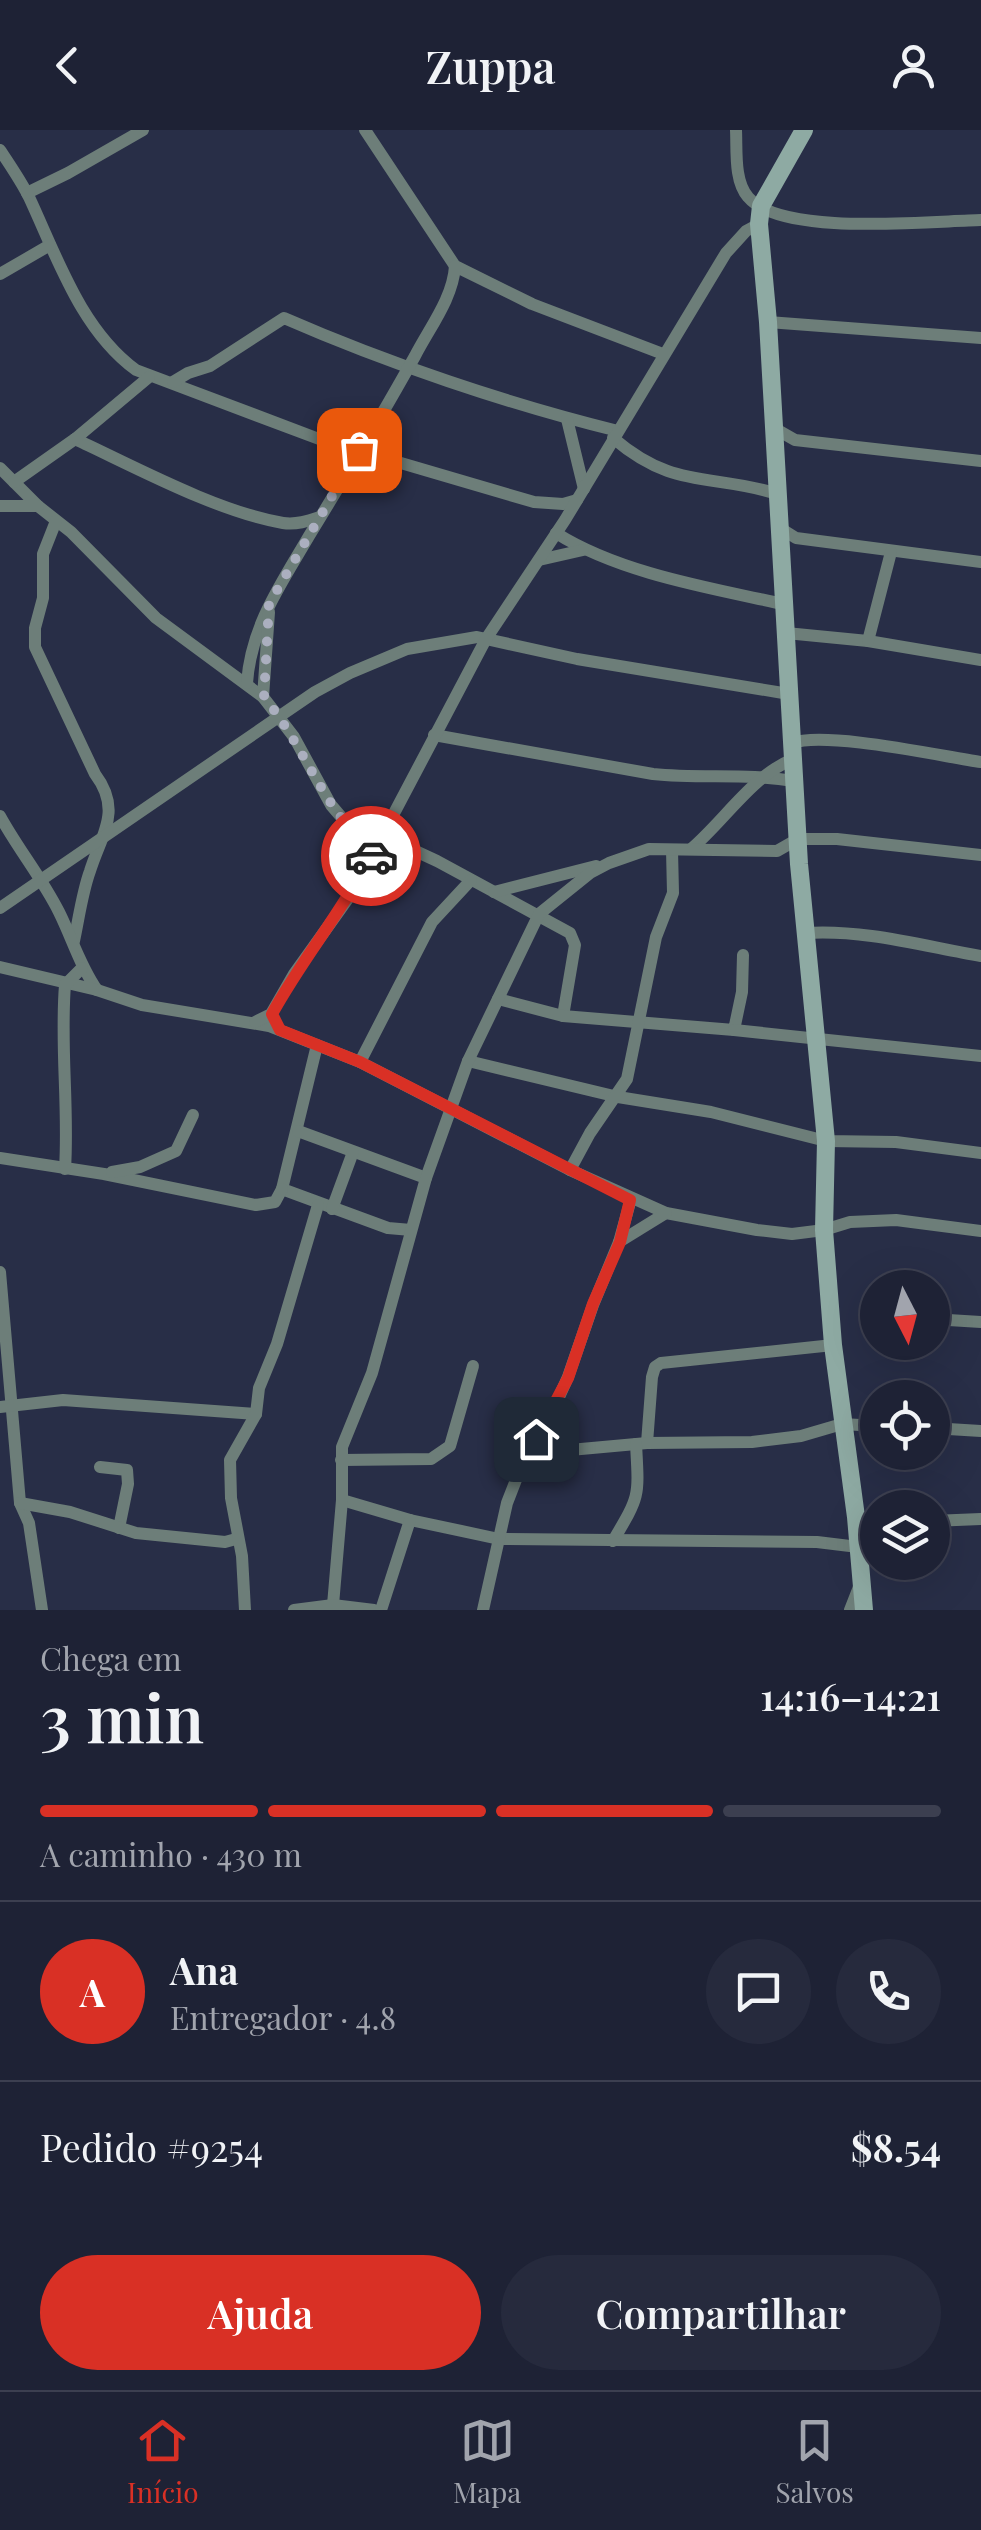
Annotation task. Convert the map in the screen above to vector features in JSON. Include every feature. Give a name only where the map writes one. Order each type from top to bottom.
[{"type":"street","points":[[26,192],[143,130]]},
{"type":"street","points":[[365,130],[455,266],[532,304],[663,354]]},
{"type":"street","points":[[736,130],[740,182],[760,215],[778,494],[786,536],[783,604],[794,781],[826,1141],[824,1230],[833,1345],[860,1574],[858,1594],[850,1610]]},
{"type":"street","points":[[255,1022],[272,1014],[294,974],[352,893],[486,639],[565,520],[726,254],[760,215],[804,130]]},
{"type":"street","points":[[0,150],[26,192],[73,289],[112,352],[149,378],[173,382],[286,428],[534,502],[563,504],[580,494]]},
{"type":"street","points":[[760,215],[888,223],[981,220]]},
{"type":"street","points":[[0,274],[50,244]]},
{"type":"street","points":[[247,683],[249,658],[269,604],[454,285],[455,266]]},
{"type":"street","points":[[454,285],[474,277]]},
{"type":"street","points":[[173,382],[210,366],[284,318],[409,366],[615,435],[632,455],[675,475],[778,494]]},
{"type":"street","points":[[768,322],[981,338]]},
{"type":"street","points":[[14,482],[75,439],[149,378]]},
{"type":"street","points":[[567,418],[580,494]]},
{"type":"street","points":[[774,428],[795,440],[981,462]]},
{"type":"street","points":[[75,439],[158,478],[284,524],[320,517]]},
{"type":"street","points":[[775,449],[795,440]]},
{"type":"street","points":[[0,468],[156,618],[264,697],[280,716],[331,805],[372,853]]},
{"type":"street","points":[[534,502],[565,520]]},
{"type":"street","points":[[0,506],[38,506]]},
{"type":"street","points":[[56,521],[42,554],[44,598],[35,628],[35,648],[106,791],[106,838],[91,867],[74,941]]},
{"type":"street","points":[[556,534],[583,550],[684,581],[783,604]]},
{"type":"street","points":[[786,536],[891,552],[977,558]]},
{"type":"street","points":[[539,560],[583,550]]},
{"type":"street","points":[[868,641],[891,552]]},
{"type":"street","points":[[264,697],[269,604]]},
{"type":"street","points":[[786,633],[868,641],[981,660]]},
{"type":"street","points":[[0,908],[280,716],[350,673],[407,650],[466,638],[486,639],[593,662],[790,694]]},
{"type":"street","points":[[228,669],[249,658]]},
{"type":"street","points":[[434,735],[653,774],[762,776],[794,781]]},
{"type":"street","points":[[691,849],[762,776],[809,739],[981,762]]},
{"type":"street","points":[[0,816],[74,941],[82,968],[98,990]]},
{"type":"street","points":[[381,836],[570,933],[575,945],[563,1016]]},
{"type":"street","points":[[494,892],[650,849],[777,851],[798,839],[889,842],[981,855]]},
{"type":"street","points":[[570,1170],[590,1133],[628,1080],[656,937],[673,893],[672,850]]},
{"type":"street","points":[[333,1605],[342,1500],[340,1460],[350,1423],[372,1373],[426,1178],[468,1060],[539,914],[608,862]]},
{"type":"street","points":[[360,1062],[432,922],[471,880]]},
{"type":"street","points":[[805,933],[876,936],[981,956]]},
{"type":"street","points":[[734,1030],[742,992],[743,955]]},
{"type":"street","points":[[0,967],[98,990],[142,1005],[255,1022],[280,1030],[360,1062],[630,1200],[666,1213],[792,1234],[850,1222],[896,1220],[981,1231]]},
{"type":"street","points":[[66,1169],[64,984],[82,968]]},
{"type":"street","points":[[498,998],[563,1016],[814,1037],[981,1056]]},
{"type":"street","points":[[272,1014],[280,1030]]},
{"type":"street","points":[[0,1158],[104,1174],[256,1206],[276,1202],[298,1131],[316,1045]]},
{"type":"street","points":[[468,1060],[826,1141],[896,1142],[981,1152]]},
{"type":"street","points":[[104,1174],[140,1167],[176,1151],[193,1115]]},
{"type":"street","points":[[298,1131],[426,1178]]},
{"type":"street","points":[[245,1610],[230,1460],[256,1414],[259,1388],[325,1207],[353,1152]]},
{"type":"street","points":[[282,1190],[409,1237]]},
{"type":"street","points":[[483,1610],[507,1503],[526,1454],[558,1401],[620,1242],[630,1200]]},
{"type":"street","points":[[620,1242],[666,1213]]},
{"type":"street","points":[[0,1272],[6,1407],[42,1610]]},
{"type":"street","points":[[950,1320],[981,1322]]},
{"type":"street","points":[[614,1542],[635,1508],[640,1489],[641,1444],[655,1367],[661,1363],[833,1345]]},
{"type":"street","points":[[340,1460],[431,1459],[450,1446],[474,1366]]},
{"type":"street","points":[[6,1407],[75,1400],[256,1414]]},
{"type":"street","points":[[526,1454],[641,1444],[752,1442],[801,1436],[842,1424],[860,1425]]},
{"type":"street","points":[[950,1429],[981,1430]]},
{"type":"street","points":[[100,1467],[127,1470],[128,1484],[118,1528]]},
{"type":"street","points":[[342,1500],[410,1520],[499,1539],[816,1542],[858,1547]]},
{"type":"street","points":[[20,1503],[70,1512],[152,1535],[225,1542],[236,1539]]},
{"type":"street","points":[[856,1517],[860,1517]]},
{"type":"street","points":[[950,1520],[981,1518]]},
{"type":"street","points":[[294,1610],[333,1605],[378,1610],[410,1520]]},
{"type":"street","points":[[861,1580],[864,1610]]},
{"type":"way so far","points":[[359,450],[269,604],[264,697],[294,737],[331,805],[371,856]]},
{"type":"route","points":[[371,856],[342,910],[294,974],[272,1014],[280,1030],[360,1062],[630,1200],[620,1242],[593,1304],[568,1378],[536,1439]]}]
